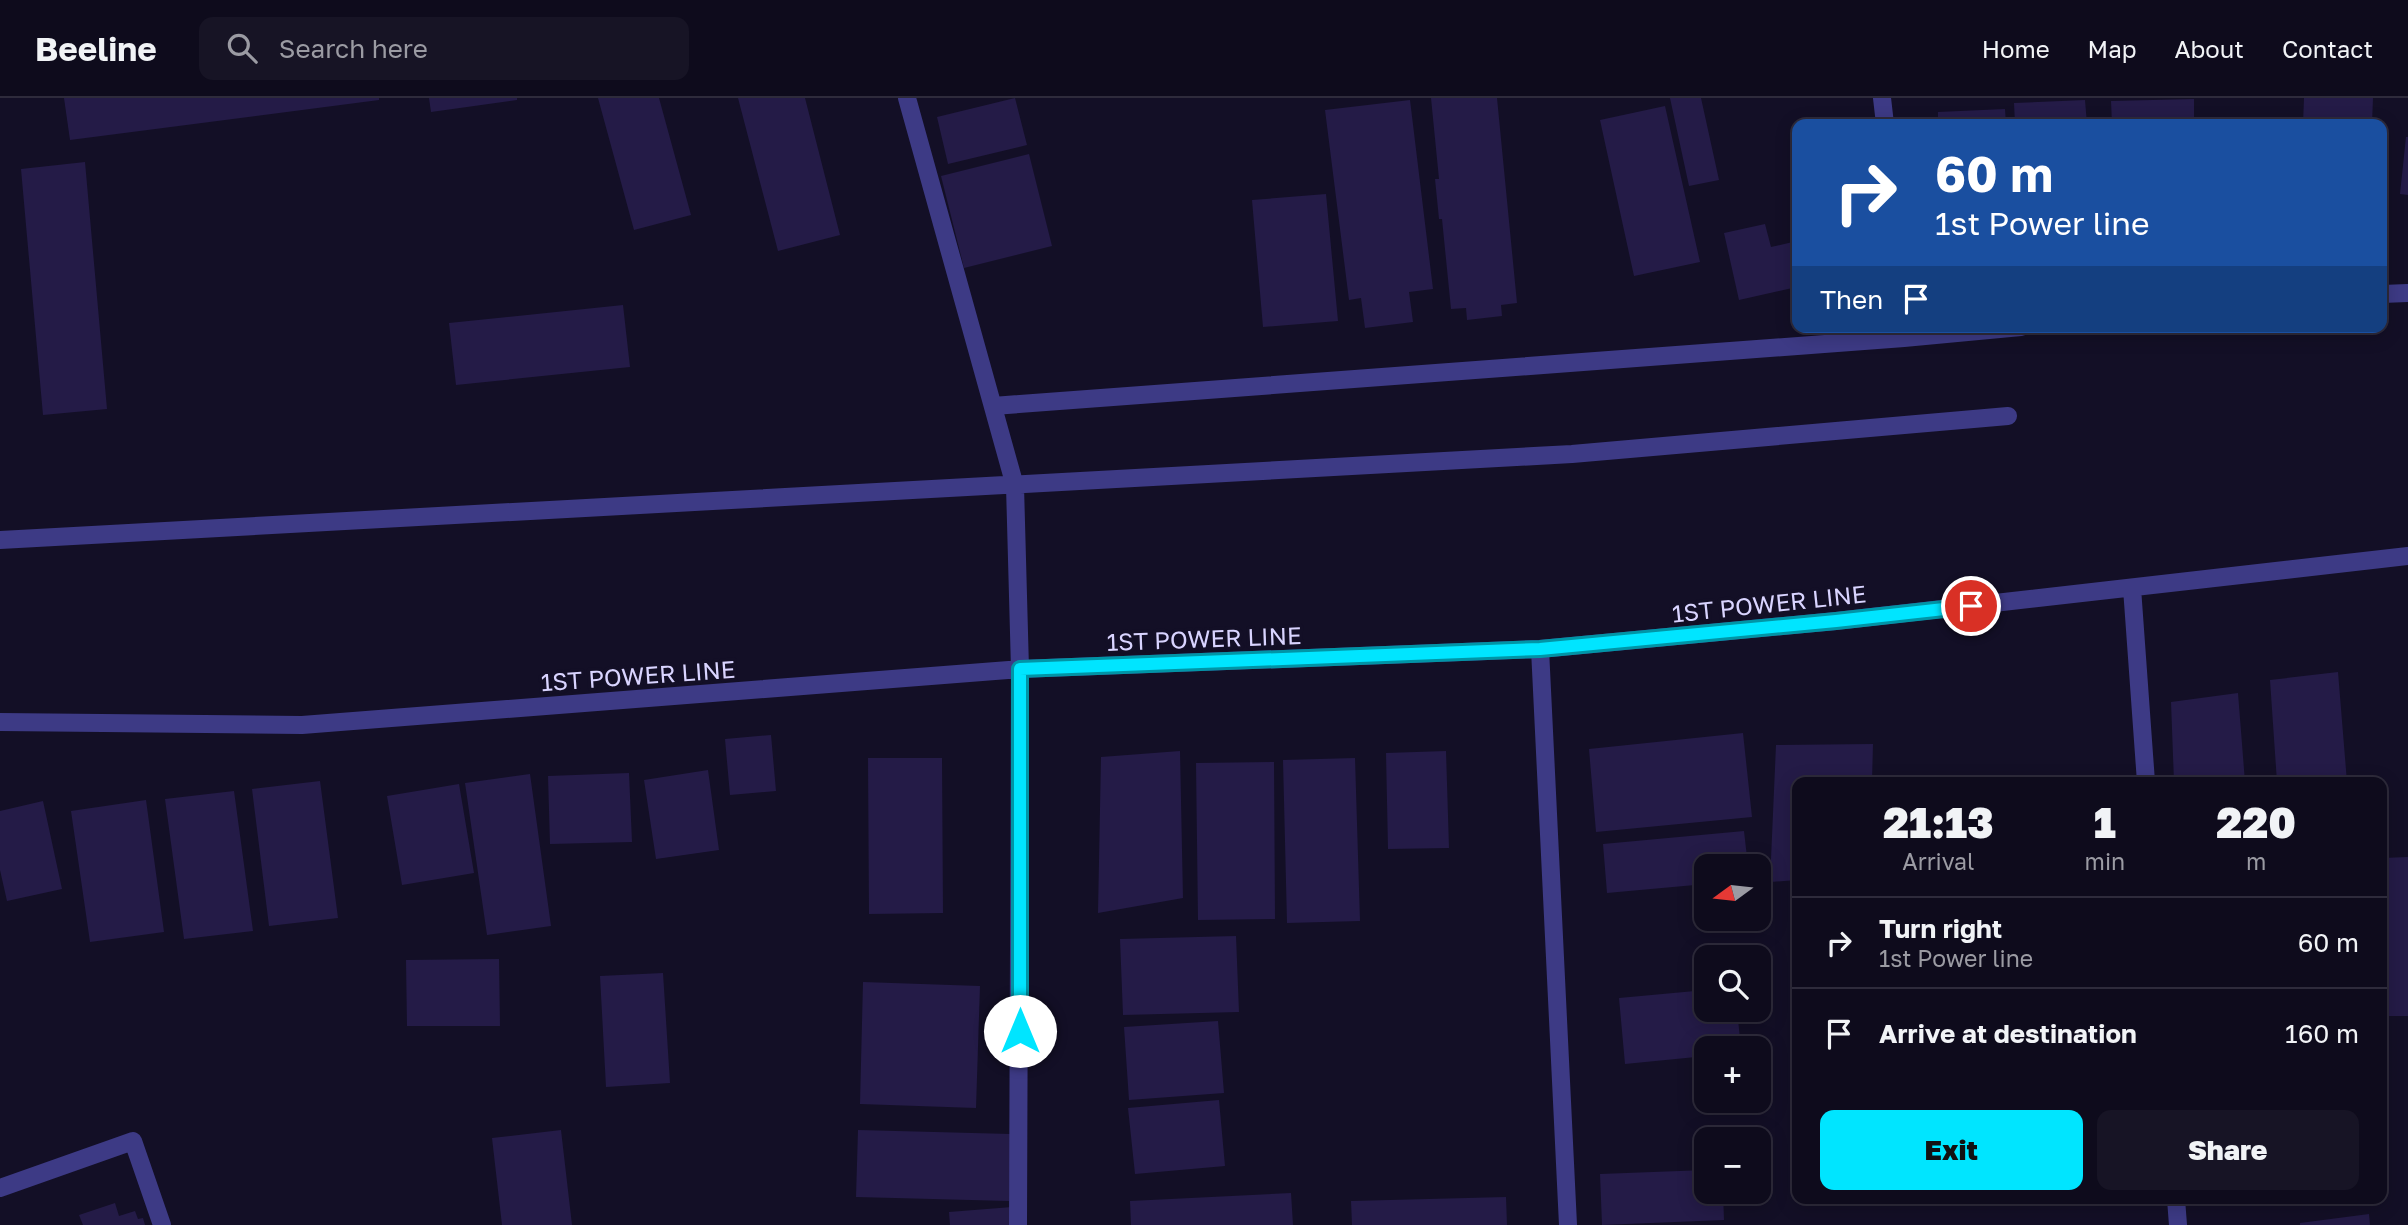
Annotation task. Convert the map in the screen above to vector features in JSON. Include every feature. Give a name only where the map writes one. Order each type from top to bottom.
[{"type":"street","points":[[907,98],[1015,486],[1020,669],[1018,1225]]},
{"type":"street","points":[[1882,98],[1884,119]]},
{"type":"street","points":[[2387,295],[2408,293]]},
{"type":"street","points":[[993,406],[1903,333]]},
{"type":"street","points":[[0,540],[1572,454],[2008,416]]},
{"type":"street","name":"1ST POWER LINE","points":[[0,722],[302,725],[1020,669],[1540,649],[1836,621],[2408,556]]},
{"type":"street","points":[[2132,588],[2146,777]]},
{"type":"street","points":[[1540,649],[1568,1225]]},
{"type":"street","points":[[0,1188],[133,1141],[162,1225]]},
{"type":"street","points":[[2176,1204],[2178,1225]]},
{"type":"building","points":[[64,98],[379,98],[379,100],[70,140]]},
{"type":"building","points":[[429,98],[517,98],[517,100],[431,112]]},
{"type":"building","points":[[598,98],[659,98],[691,215],[634,230]]},
{"type":"building","points":[[738,98],[805,98],[840,235],[778,251]]},
{"type":"building","points":[[1015,98],[1027,145],[948,164],[937,117]]},
{"type":"building","points":[[1431,98],[1497,98],[1517,303],[1501,305],[1502,316],[1467,320],[1466,308],[1451,309],[1435,179],[1439,179]]},
{"type":"building","points":[[1670,98],[1701,98],[1719,180],[1689,186]]},
{"type":"building","points":[[2304,98],[2373,98],[2372,119],[2303,119]]},
{"type":"building","points":[[2194,99],[2194,119],[2112,119],[2111,101]]},
{"type":"building","points":[[1410,100],[1433,289],[1409,292],[1413,322],[1365,328],[1361,298],[1349,300],[1325,110]]},
{"type":"building","points":[[2085,100],[2087,119],[2015,119],[2014,103]]},
{"type":"building","points":[[1665,106],[1700,262],[1634,276],[1600,120]]},
{"type":"building","points":[[2005,109],[2006,119],[1938,119],[1938,112]]},
{"type":"building","points":[[2408,137],[2408,195],[2400,194]]},
{"type":"building","points":[[1029,154],[1052,246],[964,268],[941,176]]},
{"type":"building","points":[[85,162],[107,409],[43,415],[21,169]]},
{"type":"building","points":[[1326,194],[1338,321],[1263,327],[1252,200]]},
{"type":"building","points":[[1765,224],[1771,247],[1792,242],[1792,288],[1739,300],[1724,233]]},
{"type":"building","points":[[623,305],[630,367],[456,385],[449,323]]},
{"type":"building","points":[[2338,672],[2347,777],[2277,777],[2270,680]]},
{"type":"building","points":[[2238,693],[2245,777],[2174,777],[2171,702]]},
{"type":"building","points":[[1743,733],[1752,817],[1596,832],[1589,749]]},
{"type":"building","points":[[771,735],[776,791],[730,795],[725,739]]},
{"type":"building","points":[[1873,744],[1872,777],[1792,777],[1792,880],[1771,882],[1776,745]]},
{"type":"building","points":[[1180,751],[1183,898],[1098,913],[1101,757]]},
{"type":"building","points":[[1446,751],[1449,848],[1388,849],[1386,753]]},
{"type":"building","points":[[868,758],[942,758],[943,913],[869,914]]},
{"type":"building","points":[[1355,758],[1360,921],[1287,923],[1283,760]]},
{"type":"building","points":[[1274,762],[1275,919],[1198,920],[1196,763]]},
{"type":"building","points":[[708,770],[719,850],[656,859],[644,780]]},
{"type":"building","points":[[629,773],[632,842],[550,844],[548,776]]},
{"type":"building","points":[[530,774],[551,926],[487,935],[465,783]]},
{"type":"building","points":[[320,781],[338,918],[269,926],[252,789]]},
{"type":"building","points":[[459,784],[474,873],[402,885],[387,796]]},
{"type":"building","points":[[234,791],[253,931],[184,939],[165,799]]},
{"type":"building","points":[[146,800],[164,932],[90,942],[71,811]]},
{"type":"building","points":[[43,801],[62,889],[7,901],[0,870],[0,811]]},
{"type":"building","points":[[1744,831],[1747,854],[1694,854],[1694,885],[1607,893],[1603,844]]},
{"type":"building","points":[[2408,857],[2408,1016],[2387,1016],[2387,858]]},
{"type":"building","points":[[1236,936],[1239,1012],[1123,1015],[1120,939]]},
{"type":"building","points":[[499,959],[500,1026],[407,1026],[406,960]]},
{"type":"building","points":[[663,973],[670,1083],[606,1087],[600,976]]},
{"type":"building","points":[[863,982],[980,986],[976,1108],[860,1104]]},
{"type":"building","points":[[1694,991],[1694,1022],[1738,1022],[1740,1036],[1694,1036],[1694,1057],[1625,1064],[1619,998]]},
{"type":"building","points":[[1218,1021],[1224,1093],[1129,1100],[1124,1027]]},
{"type":"building","points":[[1219,1100],[1225,1166],[1135,1174],[1128,1108]]},
{"type":"building","points":[[561,1130],[572,1225],[502,1225],[492,1138]]},
{"type":"building","points":[[858,1130],[1011,1134],[1009,1201],[856,1197]]},
{"type":"building","points":[[1694,1170],[1694,1204],[1723,1204],[1724,1220],[1602,1225],[1600,1174]]},
{"type":"building","points":[[1291,1193],[1293,1225],[1131,1225],[1130,1201]]},
{"type":"building","points":[[1506,1197],[1507,1225],[1352,1225],[1351,1201]]},
{"type":"building","points":[[115,1203],[119,1216],[135,1211],[138,1219],[143,1218],[145,1225],[83,1225],[79,1215]]},
{"type":"building","points":[[1012,1207],[1013,1225],[950,1225],[949,1212]]},
{"type":"building","points":[[2369,1214],[2370,1225],[2300,1225],[2300,1223]]},
{"type":"route","points":[[1020,1031],[1020,669],[1540,649],[1971,606]]}]
